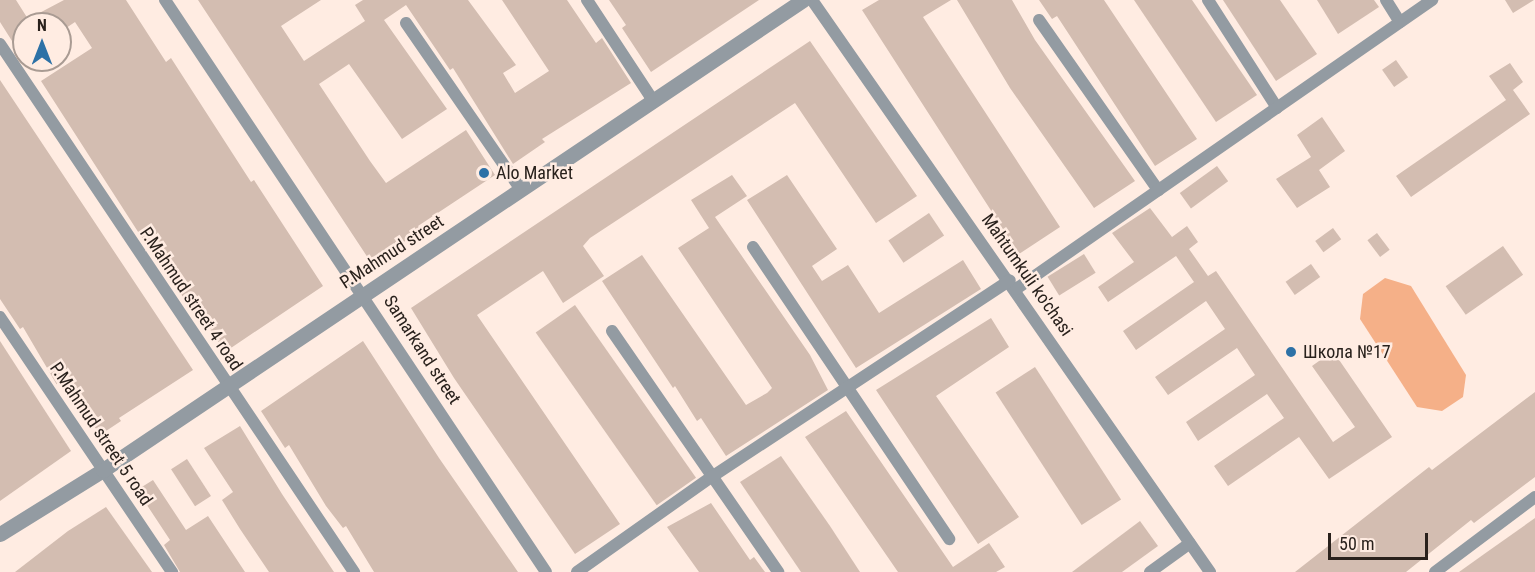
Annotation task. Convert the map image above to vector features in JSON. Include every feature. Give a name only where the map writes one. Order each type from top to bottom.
[{"type":"street","name":"Samarkand street","points":[[165,0],[364,294],[546,572]]},
{"type":"street","points":[[587,0],[650,96],[651,104]]},
{"type":"street","name":"P.Mahmud street","points":[[0,534],[103,470],[226,384],[651,104],[803,0]]},
{"type":"street","name":"Mahtumkuli ko'chasi","points":[[812,0],[1013,284],[1210,572]]},
{"type":"street","points":[[1208,0],[1277,108]]},
{"type":"street","points":[[1386,0],[1400,22]]},
{"type":"street","points":[[577,572],[710,478],[1158,190],[1432,0]]},
{"type":"street","points":[[1039,20],[1158,190]]},
{"type":"street","points":[[406,23],[521,190]]},
{"type":"street","name":"P.Mahmud street 4 road","points":[[0,44],[354,572]]},
{"type":"street","points":[[753,247],[850,386],[949,539]]},
{"type":"street","name":"P.Mahmud street 5 road","points":[[0,317],[172,572]]},
{"type":"street","points":[[612,331],[710,478],[778,572]]},
{"type":"street","points":[[1435,572],[1535,497]]},
{"type":"street","points":[[1150,572],[1190,543]]},
{"type":"shaded area","points":[[1385,278],[1411,286],[1466,375],[1463,397],[1442,411],[1417,407],[1360,319],[1363,294]]},
{"type":"building","points":[[0,0],[16,0],[24,12],[12,12],[12,41],[0,22]]},
{"type":"building","points":[[64,0],[126,0],[166,62],[171,58],[251,182],[254,180],[323,286],[225,352],[191,301],[188,304],[151,252],[41,81],[55,72],[72,72],[72,61],[92,48],[75,22],[72,24],[72,12],[41,12]]},
{"type":"building","points":[[198,0],[321,0],[281,26],[304,61],[365,21],[355,5],[363,0],[468,0],[516,65],[503,73],[515,93],[549,71],[502,0],[567,0],[596,43],[602,38],[631,83],[542,139],[545,142],[513,164],[453,68],[450,70],[406,5],[384,20],[447,109],[402,139],[349,64],[319,84],[370,161],[386,183],[466,130],[495,175],[418,226],[421,230],[372,264]]},
{"type":"building","points":[[609,0],[759,0],[651,72],[622,28],[626,25]]},
{"type":"building","points":[[879,0],[951,0],[923,17],[1060,227],[1019,254],[862,10]]},
{"type":"building","points":[[957,0],[1012,0],[1035,40],[1135,181],[1094,208],[1010,88]]},
{"type":"building","points":[[1039,0],[1104,0],[1197,139],[1155,166],[1057,16],[1052,19]]},
{"type":"building","points":[[1134,0],[1192,0],[1257,95],[1216,122]]},
{"type":"building","points":[[1223,0],[1280,0],[1317,54],[1276,81]]},
{"type":"building","points":[[1317,0],[1374,0],[1379,7],[1338,34]]},
{"type":"building","points":[[1505,0],[1534,0],[1513,13]]},
{"type":"building","points":[[810,41],[917,196],[876,223],[795,103],[590,238],[583,246],[604,276],[563,303],[543,271],[477,315],[620,524],[575,554],[454,378],[411,308]]},
{"type":"building","points":[[1396,60],[1408,77],[1394,87],[1382,70]]},
{"type":"building","points":[[1510,63],[1523,82],[1513,90],[1530,114],[1411,197],[1396,176],[1506,100],[1489,76]]},
{"type":"building","points":[[0,80],[193,370],[119,418],[121,421],[100,435],[64,381],[57,385],[23,327],[20,329],[0,299]]},
{"type":"building","points":[[1322,117],[1345,151],[1319,170],[1330,187],[1297,208],[1276,179],[1311,157],[1297,135]]},
{"type":"building","points":[[1217,166],[1228,181],[1191,208],[1180,193]]},
{"type":"building","points":[[732,175],[747,196],[715,217],[810,355],[828,390],[726,456],[701,418],[697,421],[675,386],[673,388],[602,281],[642,255],[746,405],[767,393],[772,388],[678,248],[709,228],[691,200]]},
{"type":"building","points":[[787,175],[837,249],[812,266],[822,281],[848,265],[879,313],[963,260],[981,289],[856,368],[747,200]]},
{"type":"building","points":[[1150,208],[1172,237],[1187,226],[1198,242],[1189,249],[1208,276],[1216,271],[1333,442],[1355,427],[1312,366],[1333,351],[1392,437],[1329,479],[1299,437],[1228,486],[1214,466],[1284,418],[1267,394],[1198,441],[1186,422],[1255,375],[1237,348],[1168,395],[1155,377],[1225,329],[1206,301],[1136,350],[1123,331],[1194,282],[1176,256],[1108,302],[1098,287],[1134,262],[1112,233]]},
{"type":"building","points":[[929,213],[944,235],[903,263],[888,240]]},
{"type":"building","points":[[1333,228],[1341,239],[1323,252],[1315,241]]},
{"type":"building","points":[[1377,233],[1390,250],[1380,257],[1367,240]]},
{"type":"building","points":[[1503,246],[1523,275],[1466,315],[1446,286]]},
{"type":"building","points":[[1084,254],[1096,273],[1059,295],[1048,277]]},
{"type":"building","points":[[1311,264],[1320,277],[1295,295],[1286,282]]},
{"type":"building","points":[[575,305],[696,478],[657,505],[536,333]]},
{"type":"building","points":[[991,318],[1009,347],[936,396],[1019,517],[978,544],[876,390]]},
{"type":"building","points":[[0,341],[71,451],[0,501]]},
{"type":"building","points":[[363,341],[439,458],[518,572],[374,572],[346,526],[343,528],[326,506],[289,445],[285,448],[261,411]]},
{"type":"building","points":[[1035,367],[1121,500],[1082,525],[996,393]]},
{"type":"building","points":[[1535,392],[1535,477],[1474,523],[1471,520],[1406,572],[1295,572],[1429,467],[1432,470]]},
{"type":"building","points":[[846,411],[953,567],[989,543],[1005,567],[996,572],[898,572],[805,437]]},
{"type":"building","points":[[240,426],[334,572],[269,572],[240,529],[222,500],[233,492],[204,448]]},
{"type":"building","points":[[781,456],[860,572],[801,572],[740,482]]},
{"type":"building","points":[[187,459],[211,496],[195,506],[171,469]]},
{"type":"building","points":[[153,480],[186,530],[208,516],[245,572],[180,572],[164,545],[170,540],[137,490]]},
{"type":"building","points":[[711,503],[750,560],[754,557],[765,572],[699,572],[667,527]]},
{"type":"building","points":[[106,507],[152,572],[15,572],[68,531]]},
{"type":"building","points":[[1535,518],[1535,572],[1459,572],[1487,552]]},
{"type":"building","points":[[1140,521],[1158,546],[1122,572],[1072,572]]},
{"type":"place","name":"Alo Market","points":[[484,173]]},
{"type":"place","name":"Школа №17","points":[[1291,352]]}]
